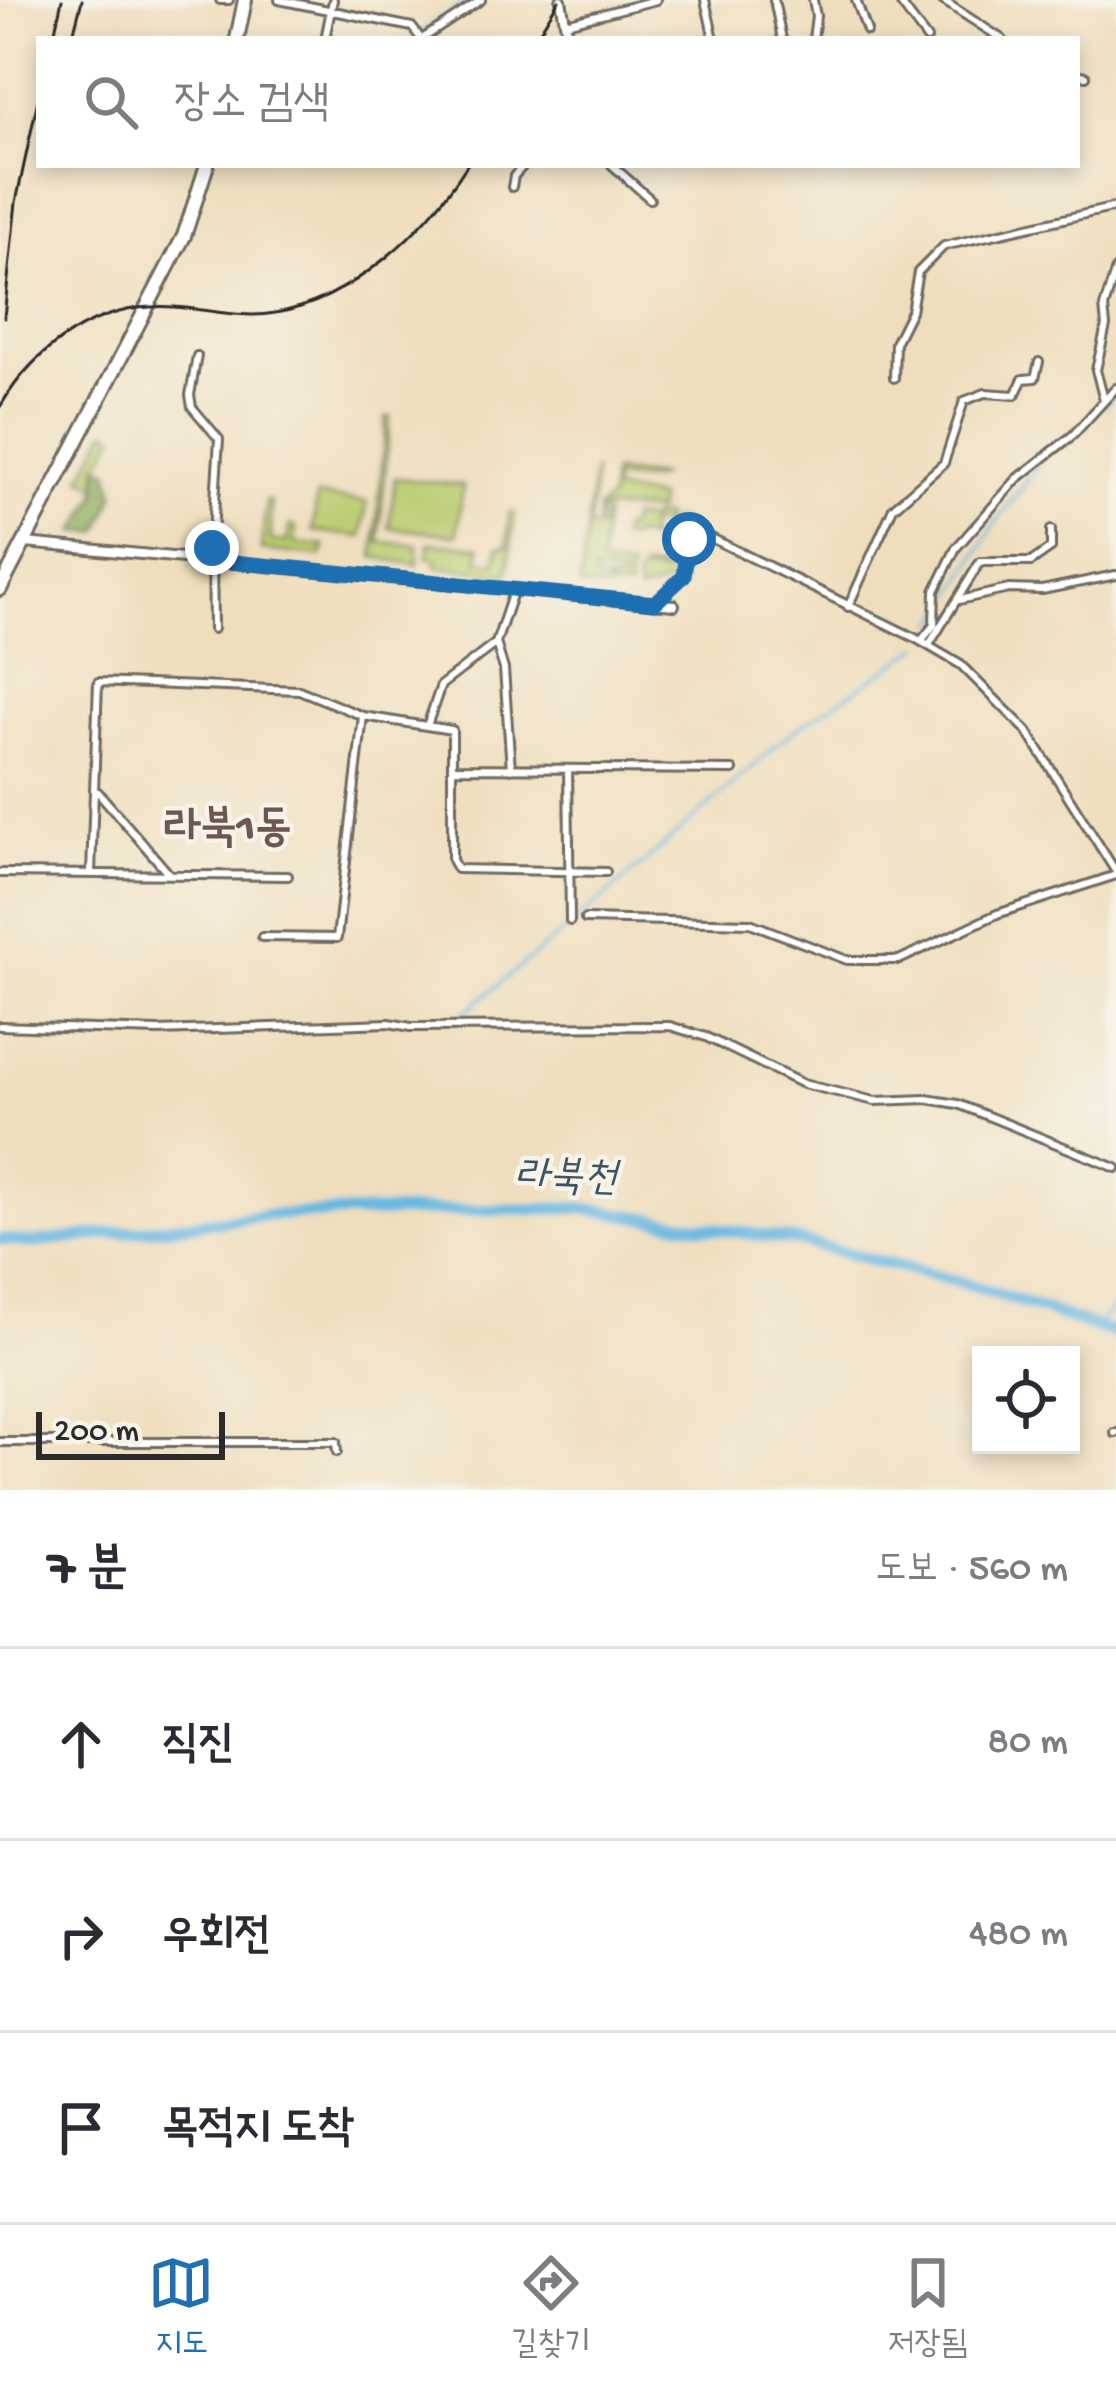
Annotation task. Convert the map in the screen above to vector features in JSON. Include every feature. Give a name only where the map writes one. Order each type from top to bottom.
[{"type":"highway","points":[[238,36],[245,0]]},
{"type":"highway","points":[[0,589],[184,236],[207,168]]},
{"type":"street","points":[[279,0],[418,35],[481,0]]},
{"type":"street","points":[[326,36],[333,0]]},
{"type":"street","points":[[566,23],[656,0]]},
{"type":"street","points":[[705,0],[713,36]]},
{"type":"street","points":[[774,0],[781,36]]},
{"type":"street","points":[[813,0],[813,36]]},
{"type":"street","points":[[856,0],[867,31]]},
{"type":"street","points":[[898,0],[925,36]]},
{"type":"street","points":[[942,0],[996,36]]},
{"type":"street","points":[[561,2],[568,36]]},
{"type":"street","points":[[512,187],[521,168]]},
{"type":"street","points":[[615,168],[650,199]]},
{"type":"street","points":[[894,378],[895,344],[911,311],[918,272],[944,246],[1116,207]]},
{"type":"street","points":[[1104,400],[1097,363],[1116,269]]},
{"type":"street","points":[[197,356],[190,395],[219,439],[213,628]]},
{"type":"street","points":[[848,607],[893,508],[944,463],[964,401],[986,393],[1015,395],[1023,379],[1035,378],[1039,362]]},
{"type":"street","points":[[925,643],[934,625],[935,591],[950,555],[1017,479],[1073,435],[1116,388]]},
{"type":"street","points":[[925,643],[980,562],[1037,560],[1051,548],[1051,530]]},
{"type":"street","points":[[586,919],[750,923],[847,961],[878,962],[908,958],[998,914],[1116,874],[1027,731],[961,665],[925,643],[701,533],[689,539],[684,576],[655,603]]},
{"type":"street","points":[[24,542],[674,605]]},
{"type":"street","points":[[956,602],[1116,574]]},
{"type":"street","points":[[427,728],[441,685],[496,643],[514,589]]},
{"type":"street","points":[[496,643],[504,669],[512,769]]},
{"type":"street","points":[[91,873],[98,682],[299,689],[363,716],[452,730],[452,860],[457,869],[606,872]]},
{"type":"street","points":[[262,937],[337,938],[363,716]]},
{"type":"street","points":[[455,768],[733,770]]},
{"type":"street","points":[[568,769],[570,921]]},
{"type":"street","points":[[96,789],[170,875]]},
{"type":"street","points":[[0,873],[288,876]]},
{"type":"street","points":[[0,1026],[158,1031],[389,1023],[411,1027],[670,1026],[706,1037],[802,1084],[875,1101],[927,1099],[958,1104],[1116,1168]]},
{"type":"street","points":[[0,1442],[336,1442],[337,1452]]},
{"type":"green space","points":[[386,417],[390,417],[379,542],[418,545],[418,565],[374,557]]},
{"type":"green space","points":[[107,430],[116,435],[98,467],[98,487],[82,478]]},
{"type":"green space","points":[[100,465],[109,470],[115,495],[99,532],[76,532],[97,494]]},
{"type":"green space","points":[[594,470],[589,528],[600,529],[605,511],[600,564],[630,569],[629,589],[609,589],[610,581],[623,582],[624,577],[610,575],[609,570],[608,574],[594,574],[594,579],[607,581],[606,589],[580,586]]},
{"type":"green space","points":[[612,473],[661,476],[613,479],[613,491],[658,498],[657,511],[601,509],[596,527],[597,509],[610,499]]},
{"type":"green space","points":[[395,478],[463,485],[457,535],[389,528]]},
{"type":"green space","points":[[317,496],[367,502],[362,537],[313,531]]},
{"type":"green space","points":[[266,501],[271,502],[271,541],[288,542],[290,526],[296,527],[295,543],[325,546],[322,556],[261,550]]},
{"type":"green space","points":[[509,513],[515,513],[508,574],[436,567],[437,559],[428,558],[429,543],[480,547],[479,561],[496,563],[498,548],[507,546]]},
{"type":"green space","points":[[651,516],[665,517],[664,525],[648,524],[649,540],[633,535],[632,539],[621,538],[631,518],[650,520]]},
{"type":"green space","points":[[671,520],[683,521],[679,572],[639,569],[667,568]]},
{"type":"green space","points":[[641,572],[678,574],[668,584],[638,593]]},
{"type":"waterway","points":[[415,36],[468,0]]},
{"type":"waterway","points":[[1103,407],[1116,393]]},
{"type":"waterway","points":[[936,624],[995,524],[1038,466]]},
{"type":"waterway","points":[[453,1022],[606,896],[792,732],[921,646]]},
{"type":"waterway","name":"라북천","points":[[0,1239],[31,1243],[268,1215],[582,1208],[798,1241],[967,1284],[1116,1334]]},
{"type":"waterway","points":[[1097,1325],[1116,1304]]},
{"type":"railway","points":[[54,36],[62,0]]},
{"type":"railway","points":[[73,36],[82,0]]},
{"type":"railway","points":[[537,36],[559,0]]},
{"type":"railway","points":[[4,318],[16,202],[36,109]]},
{"type":"railway","points":[[0,407],[51,347],[96,320],[147,307],[262,315],[332,294],[409,237],[465,168]]},
{"type":"district","name":"라북1동","points":[[228,830]]},
{"type":"route","points":[[212,548],[212,560],[655,603],[684,576],[689,539]]}]
